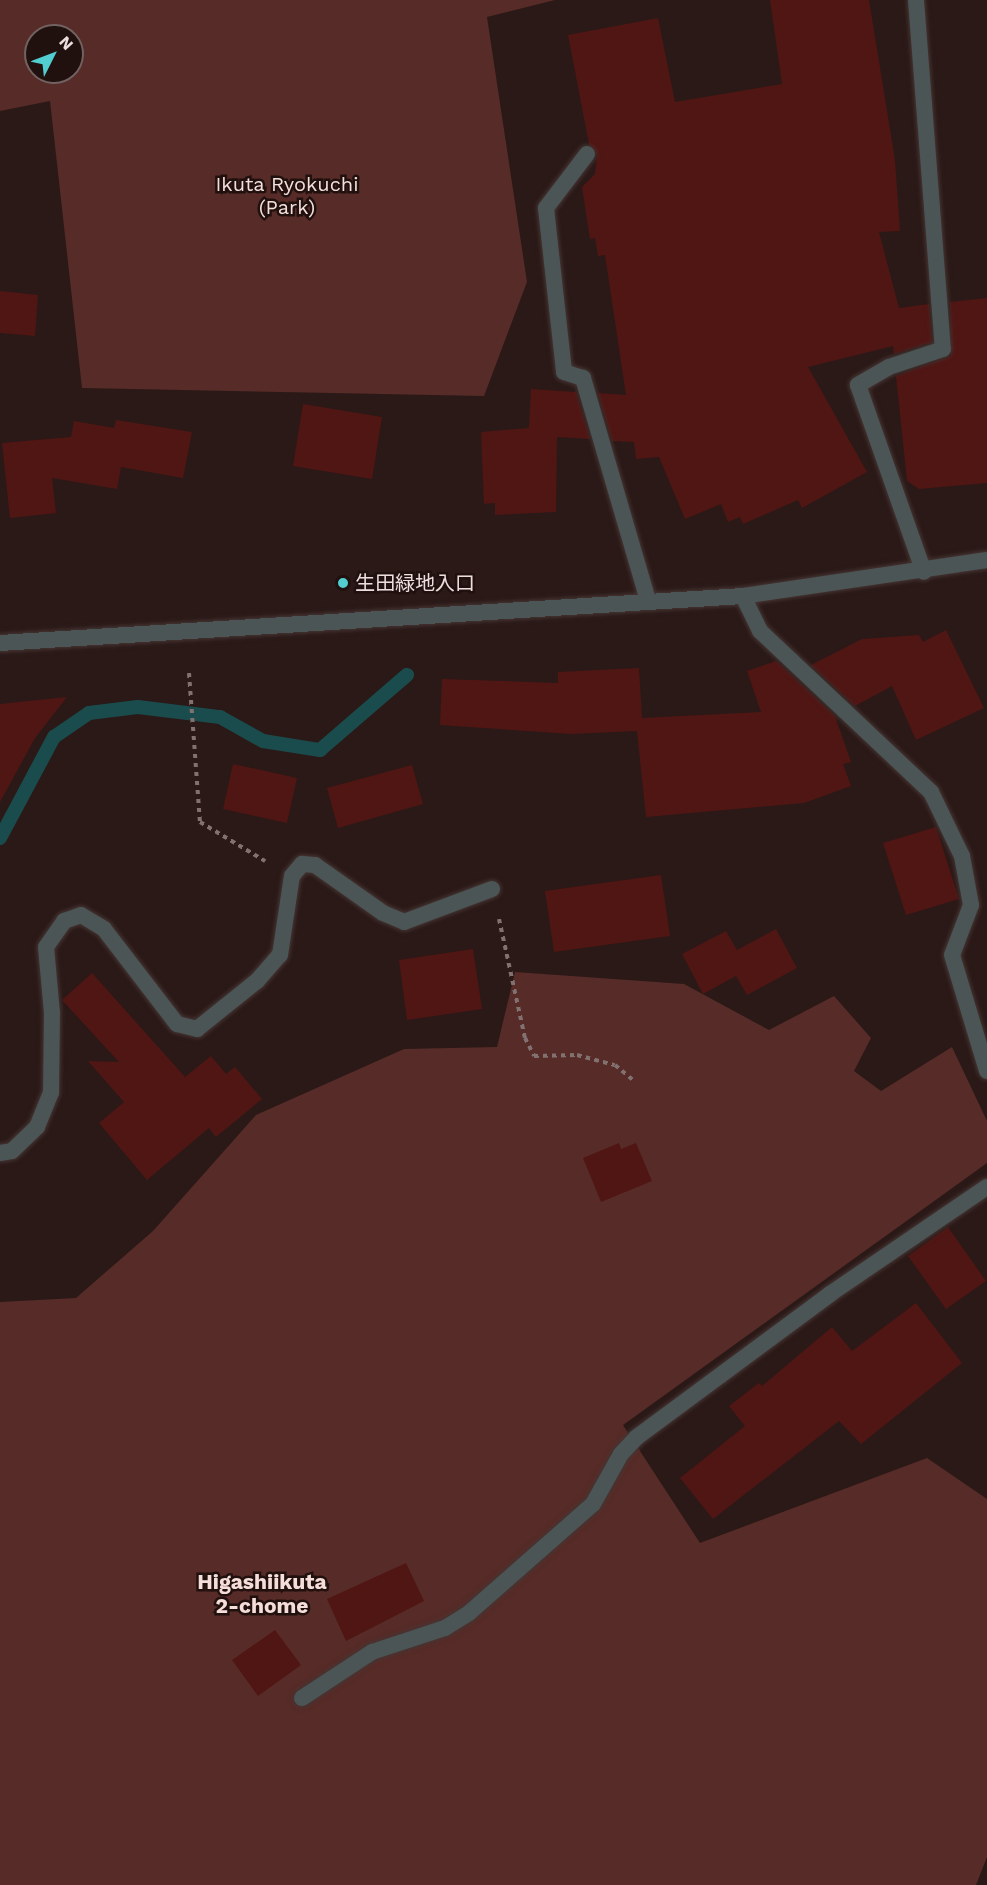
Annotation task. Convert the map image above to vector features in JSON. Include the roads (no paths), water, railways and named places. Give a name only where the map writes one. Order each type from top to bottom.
[{"type":"street","points":[[916,0],[943,349],[889,367],[858,385],[924,572]]},
{"type":"street","points":[[587,154],[546,208],[564,372],[583,378],[648,600]]},
{"type":"street","points":[[0,643],[648,600],[743,596],[924,572],[987,560]]},
{"type":"street","points":[[743,596],[760,632],[931,792],[962,856],[971,905],[952,955],[987,1071]]},
{"type":"street","points":[[0,1153],[12,1151],[37,1127],[51,1093],[52,1013],[46,947],[64,921],[81,915],[104,929],[177,1024],[196,1029],[257,981],[280,955],[292,876],[302,864],[315,865],[383,913],[404,922],[492,889]]},
{"type":"street","points":[[302,1698],[372,1652],[445,1628],[469,1613],[593,1504],[621,1454],[637,1437],[830,1294],[987,1187]]},
{"type":"waterway","points":[[0,838],[54,737],[89,713],[138,707],[220,717],[263,741],[320,750],[407,675]]},
{"type":"place","name":"生田緑地入口","points":[[343,583]]},
{"type":"district","name":"Higashiikuta 2-chome","points":[[262,1594]]},
{"type":"park label","name":"Ikuta Ryokuchi (Park)","points":[[287,196]]}]
